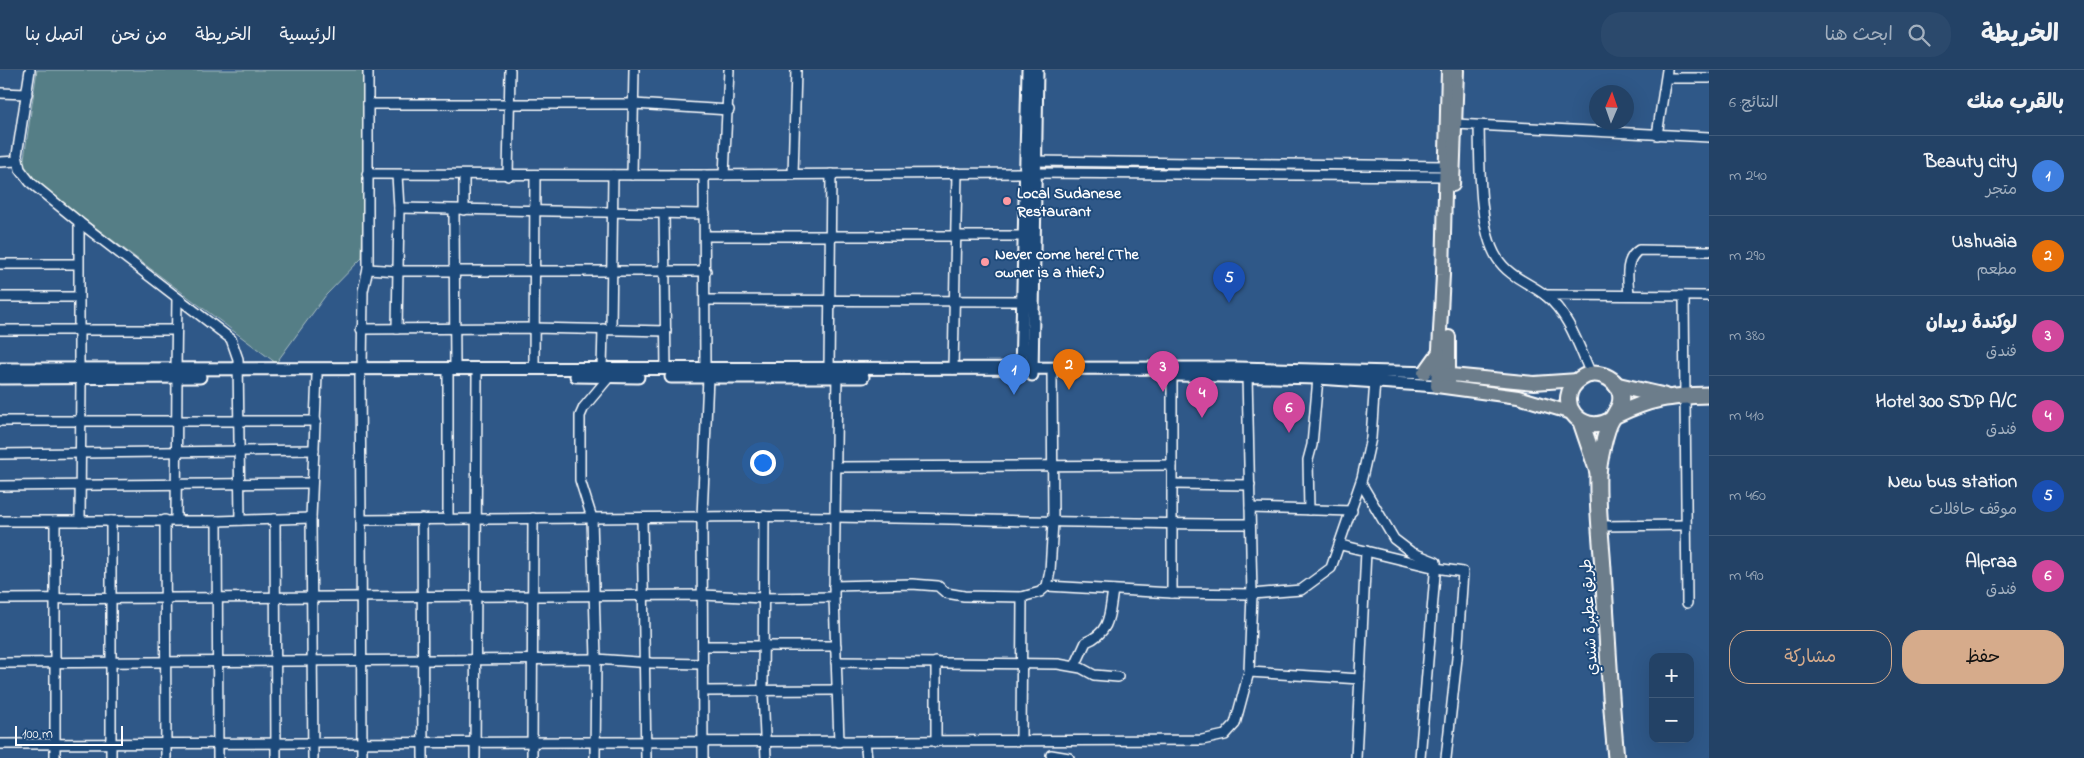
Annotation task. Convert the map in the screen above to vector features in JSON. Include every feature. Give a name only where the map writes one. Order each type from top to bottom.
[{"type":"highway","points":[[1598,474],[1569,395],[1584,377],[1605,376],[1616,385],[1665,396],[1709,395]]},
{"type":"highway","points":[[1598,474],[1614,417],[1621,400],[1616,385]]},
{"type":"highway","points":[[1577,417],[1597,425],[1636,406],[1665,396]]},
{"type":"highway","name":"طريق عطبرة شندي","points":[[1598,474],[1606,642],[1616,758]]},
{"type":"main road","points":[[1028,70],[1032,169]]},
{"type":"main road","points":[[1026,372],[1029,236],[1037,70]]},
{"type":"main road","points":[[1447,379],[1444,349],[1445,171],[1448,70]]},
{"type":"main road","points":[[1447,379],[1444,349],[1456,124],[1457,70]]},
{"type":"main road","points":[[1026,372],[1023,301],[1029,236]]},
{"type":"main road","points":[[1424,373],[1444,349]]},
{"type":"main road","points":[[0,378],[80,374],[451,372],[534,368],[606,372],[706,373],[1026,372],[1246,368],[1424,373],[1518,397],[1577,417]]},
{"type":"main road","points":[[0,369],[80,374]]},
{"type":"main road","points":[[451,372],[477,375],[666,369],[706,373]]},
{"type":"main road","points":[[834,372],[953,369],[1052,375],[1247,376],[1375,380],[1447,379],[1534,383],[1584,377]]},
{"type":"main road","points":[[237,372],[317,375],[361,372]]},
{"type":"street","points":[[30,70],[17,161],[30,182],[231,339],[236,352],[237,372],[241,484],[240,520]]},
{"type":"street","points":[[362,758],[360,597],[361,329],[363,291],[368,269],[368,70]]},
{"type":"street","points":[[508,176],[510,70]]},
{"type":"street","points":[[632,175],[634,70]]},
{"type":"street","points":[[724,175],[729,110],[729,70]]},
{"type":"street","points":[[793,175],[796,70]]},
{"type":"street","points":[[1657,135],[1667,74],[1709,78]]},
{"type":"street","points":[[0,93],[27,94]]},
{"type":"street","points":[[368,104],[634,104],[729,110]]},
{"type":"street","points":[[1456,124],[1709,137]]},
{"type":"street","points":[[1478,126],[1480,183],[1491,246],[1505,269],[1520,281],[1545,295],[1565,318],[1584,377]]},
{"type":"street","points":[[0,162],[17,161]]},
{"type":"street","points":[[367,174],[508,176],[957,173],[1164,163],[1445,171]]},
{"type":"street","points":[[1164,163],[1164,174]]},
{"type":"street","points":[[1032,169],[1164,174],[1445,171]]},
{"type":"street","points":[[953,369],[957,173]]},
{"type":"street","points":[[397,174],[399,271],[397,329]]},
{"type":"street","points":[[831,174],[832,237],[828,301],[834,372],[836,467],[834,597],[839,742]]},
{"type":"street","points":[[464,175],[464,210]]},
{"type":"street","points":[[534,368],[535,175]]},
{"type":"street","points":[[594,758],[596,659],[592,518],[580,480],[580,416],[606,372],[607,329],[612,270],[613,175]]},
{"type":"street","points":[[703,758],[702,517],[706,373],[704,175]]},
{"type":"street","points":[[398,208],[705,214]]},
{"type":"street","points":[[448,518],[451,372],[454,328],[454,210]]},
{"type":"street","points":[[664,213],[666,369]]},
{"type":"street","points":[[79,222],[80,521]]},
{"type":"street","points":[[706,236],[1029,236]]},
{"type":"street","points":[[1629,295],[1630,261],[1639,250],[1709,251]]},
{"type":"street","points":[[0,264],[78,264]]},
{"type":"street","points":[[368,269],[399,271],[706,270]]},
{"type":"street","points":[[1545,295],[1709,296]]},
{"type":"street","points":[[0,296],[78,297]]},
{"type":"street","points":[[1684,296],[1688,603]]},
{"type":"street","points":[[176,520],[177,298]]},
{"type":"street","points":[[706,300],[1023,301]]},
{"type":"street","points":[[361,329],[534,328],[666,331]]},
{"type":"street","points":[[0,330],[176,330]]},
{"type":"street","points":[[313,758],[311,518],[317,375]]},
{"type":"street","points":[[476,758],[477,375]]},
{"type":"street","points":[[834,586],[912,584],[938,586],[946,593],[959,596],[1022,597],[1038,594],[1047,586],[1050,571],[1053,522],[1052,375]]},
{"type":"street","points":[[1172,375],[1172,593]]},
{"type":"street","points":[[0,744],[1021,742],[1202,740],[1225,735],[1235,724],[1249,672],[1252,594],[1247,376]]},
{"type":"street","points":[[1309,510],[1308,460],[1312,445],[1318,378]]},
{"type":"street","points":[[1047,586],[1172,593],[1252,594],[1301,590],[1311,584],[1331,568],[1361,483],[1371,438],[1375,380]]},
{"type":"street","points":[[0,421],[316,421]]},
{"type":"street","points":[[0,454],[314,450]]},
{"type":"street","points":[[836,467],[1172,465]]},
{"type":"street","points":[[0,486],[312,482]]},
{"type":"street","points":[[1361,483],[1394,539],[1411,552],[1436,562],[1420,758]]},
{"type":"street","points":[[1172,484],[1250,484]]},
{"type":"street","points":[[1250,508],[1352,511]]},
{"type":"street","points":[[361,520],[836,515],[1172,525],[1250,524]]},
{"type":"street","points":[[764,516],[763,691],[766,758]]},
{"type":"street","points":[[0,521],[217,521],[311,518]]},
{"type":"street","points":[[532,758],[534,518]]},
{"type":"street","points":[[642,518],[646,758]]},
{"type":"street","points":[[275,519],[274,660],[276,758]]},
{"type":"street","points":[[422,519],[423,758]]},
{"type":"street","points":[[165,520],[164,662],[166,758]]},
{"type":"street","points":[[55,521],[55,758]]},
{"type":"street","points":[[111,521],[111,758]]},
{"type":"street","points":[[217,521],[218,758]]},
{"type":"street","points":[[1601,526],[1686,525]]},
{"type":"street","points":[[1340,545],[1436,568],[1463,572],[1457,658],[1446,758]]},
{"type":"street","points":[[1356,758],[1366,552]]},
{"type":"street","points":[[1075,666],[1086,642],[1099,637],[1105,628],[1113,590]]},
{"type":"street","points":[[0,598],[834,597]]},
{"type":"street","points":[[1021,742],[1022,597]]},
{"type":"street","points":[[703,646],[836,646]]},
{"type":"street","points":[[0,663],[596,659],[703,664]]},
{"type":"street","points":[[836,662],[1022,662],[1075,666],[1094,675],[1118,677]]},
{"type":"street","points":[[936,662],[936,742]]},
{"type":"street","points":[[1249,672],[1360,679]]},
{"type":"street","points":[[704,692],[836,690]]},
{"type":"street","points":[[1050,741],[1051,757],[1069,758]]},
{"type":"street","points":[[865,742],[867,758]]},
{"type":"green space","points":[[37,70],[365,70],[362,258],[326,295],[276,363],[28,175],[23,165]]},
{"type":"place","name":"Local Sudanese Restaurant","points":[[1007,201]]},
{"type":"place","name":"Never come here! (The owner is a thief.)","points":[[985,262]]},
{"type":"place","name":"New bus station","points":[[1229,303]]},
{"type":"place","name":"Ushuaia","points":[[1069,390]]},
{"type":"place","name":"لوكندة ريدان","points":[[1163,392]]},
{"type":"place","name":"Beauty city","points":[[1014,395]]},
{"type":"place","name":"Hotel 300 SDP A/C","points":[[1202,418]]},
{"type":"place","name":"Alpraa","points":[[1289,433]]}]
